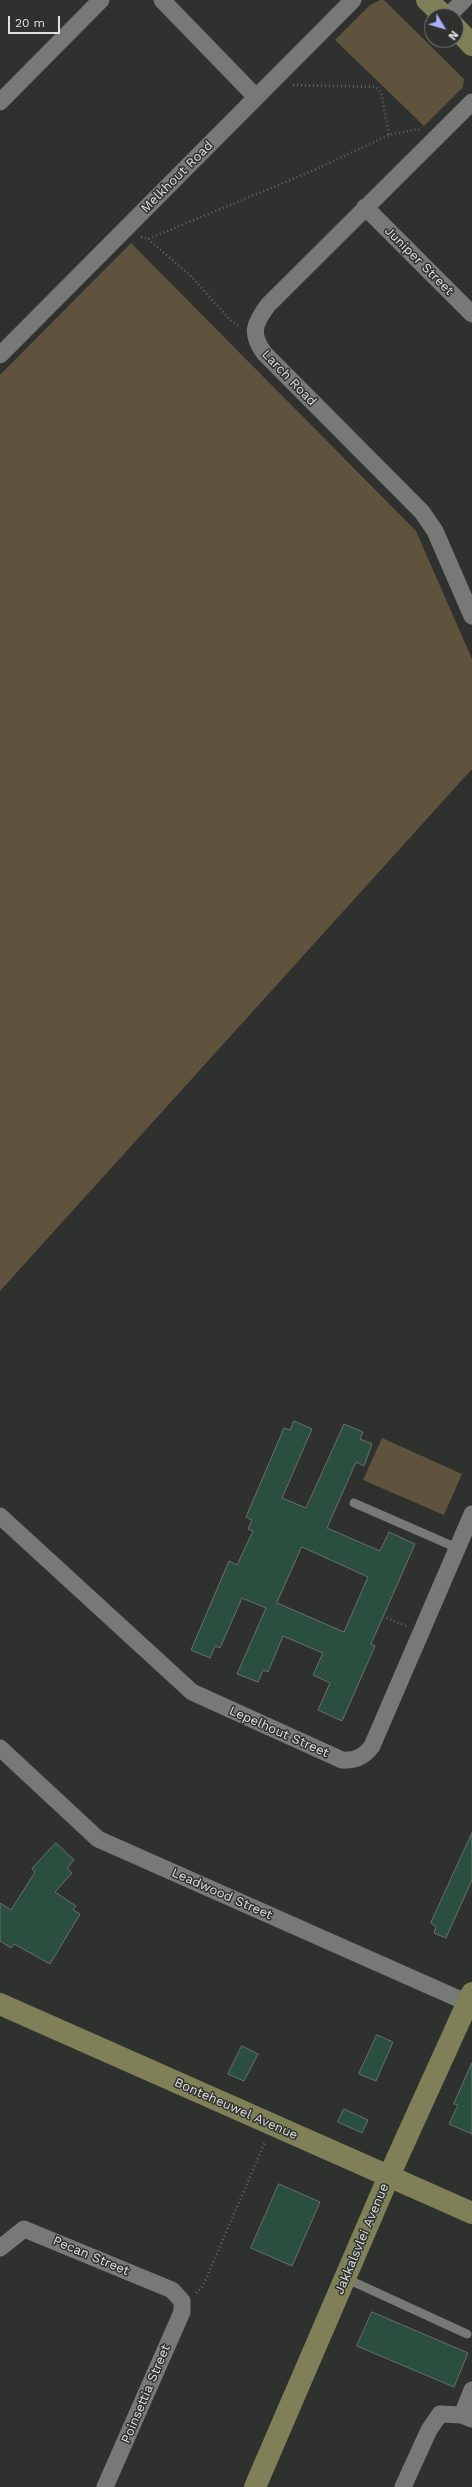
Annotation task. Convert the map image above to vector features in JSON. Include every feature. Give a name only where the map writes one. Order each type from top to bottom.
[{"type":"street","points":[[0,102],[102,0]]},
{"type":"street","points":[[162,0],[256,97]]},
{"type":"street","name":"Melkhout Road","points":[[0,355],[353,0]]},
{"type":"street","points":[[427,0],[436,8]]},
{"type":"street","points":[[456,8],[464,0]]},
{"type":"street","points":[[464,36],[472,44]]},
{"type":"street","name":"Larch Road","points":[[472,102],[268,305],[256,321],[254,336],[264,353],[422,512],[435,531],[472,616]]},
{"type":"street","name":"Juniper Street","points":[[366,208],[472,314]]},
{"type":"street","name":"Lepelhout Street","points":[[0,1516],[192,1692],[342,1760],[355,1760],[362,1757],[372,1746],[472,1514]]},
{"type":"street","name":"Leadwood Street","points":[[0,1748],[98,1839],[470,1998]]},
{"type":"street","name":"Jakkalsvlei Avenue","points":[[255,2487],[389,2176],[470,1998]]},
{"type":"street","name":"Bonteheuwel Avenue","points":[[0,2004],[472,2213]]},
{"type":"street","name":"Pecan Street","points":[[0,2248],[24,2229],[188,2298]]},
{"type":"street","name":"Poinsettia Street","points":[[105,2487],[188,2298]]},
{"type":"street","points":[[403,2487],[429,2430],[440,2414],[467,2417],[472,2390]]},
{"type":"lane","points":[[354,1502],[457,1548]]},
{"type":"lane","points":[[345,2278],[467,2334]]},
{"type":"path","points":[[278,76],[290,85],[376,87],[381,92],[389,135]]},
{"type":"path","points":[[148,238],[312,171],[389,135],[418,129],[432,141]]},
{"type":"path","points":[[129,226],[139,236],[148,238],[192,277],[231,321],[254,336]]},
{"type":"path","points":[[383,1616],[421,1633]]},
{"type":"path","points":[[188,2298],[203,2286],[267,2138]]},
{"type":"shaded area","points":[[380,0],[384,0],[424,40],[424,48],[433,48],[464,79],[463,87],[424,126],[335,40],[370,5]]},
{"type":"shaded area","points":[[131,243],[416,531],[472,659],[472,769],[0,1291],[0,375]]},
{"type":"shaded area","points":[[382,1438],[462,1474],[444,1515],[363,1480]]},
{"type":"building","points":[[294,1421],[312,1429],[282,1498],[306,1508],[344,1424],[363,1432],[360,1439],[372,1444],[364,1466],[356,1462],[327,1528],[380,1551],[389,1532],[415,1544],[371,1644],[375,1646],[342,1721],[318,1710],[330,1683],[313,1675],[323,1653],[283,1636],[268,1672],[263,1670],[258,1682],[237,1674],[266,1608],[242,1598],[220,1648],[215,1646],[210,1658],[191,1650],[229,1561],[237,1565],[253,1531],[248,1529],[252,1520],[246,1517],[284,1428],[290,1430]],"holes":[[[302,1547],[368,1577],[344,1632],[277,1603]]]},
{"type":"building","points":[[472,1833],[472,1880],[446,1938],[434,1933],[436,1927],[431,1923]]},
{"type":"building","points":[[56,1843],[74,1860],[67,1868],[72,1873],[55,1892],[76,1906],[73,1910],[80,1914],[50,1964],[14,1944],[11,1948],[0,1941],[0,1903],[11,1910],[35,1872],[32,1869]]},
{"type":"building","points":[[377,2035],[393,2042],[376,2081],[359,2074]]},
{"type":"building","points":[[242,2046],[258,2054],[244,2081],[228,2074]]},
{"type":"building","points":[[472,2063],[472,2134],[449,2124],[458,2105],[454,2104]]},
{"type":"building","points":[[344,2109],[368,2120],[362,2133],[338,2122]]},
{"type":"building","points":[[279,2184],[320,2202],[292,2266],[251,2248]]},
{"type":"building","points":[[372,2312],[468,2353],[454,2387],[357,2346]]}]
